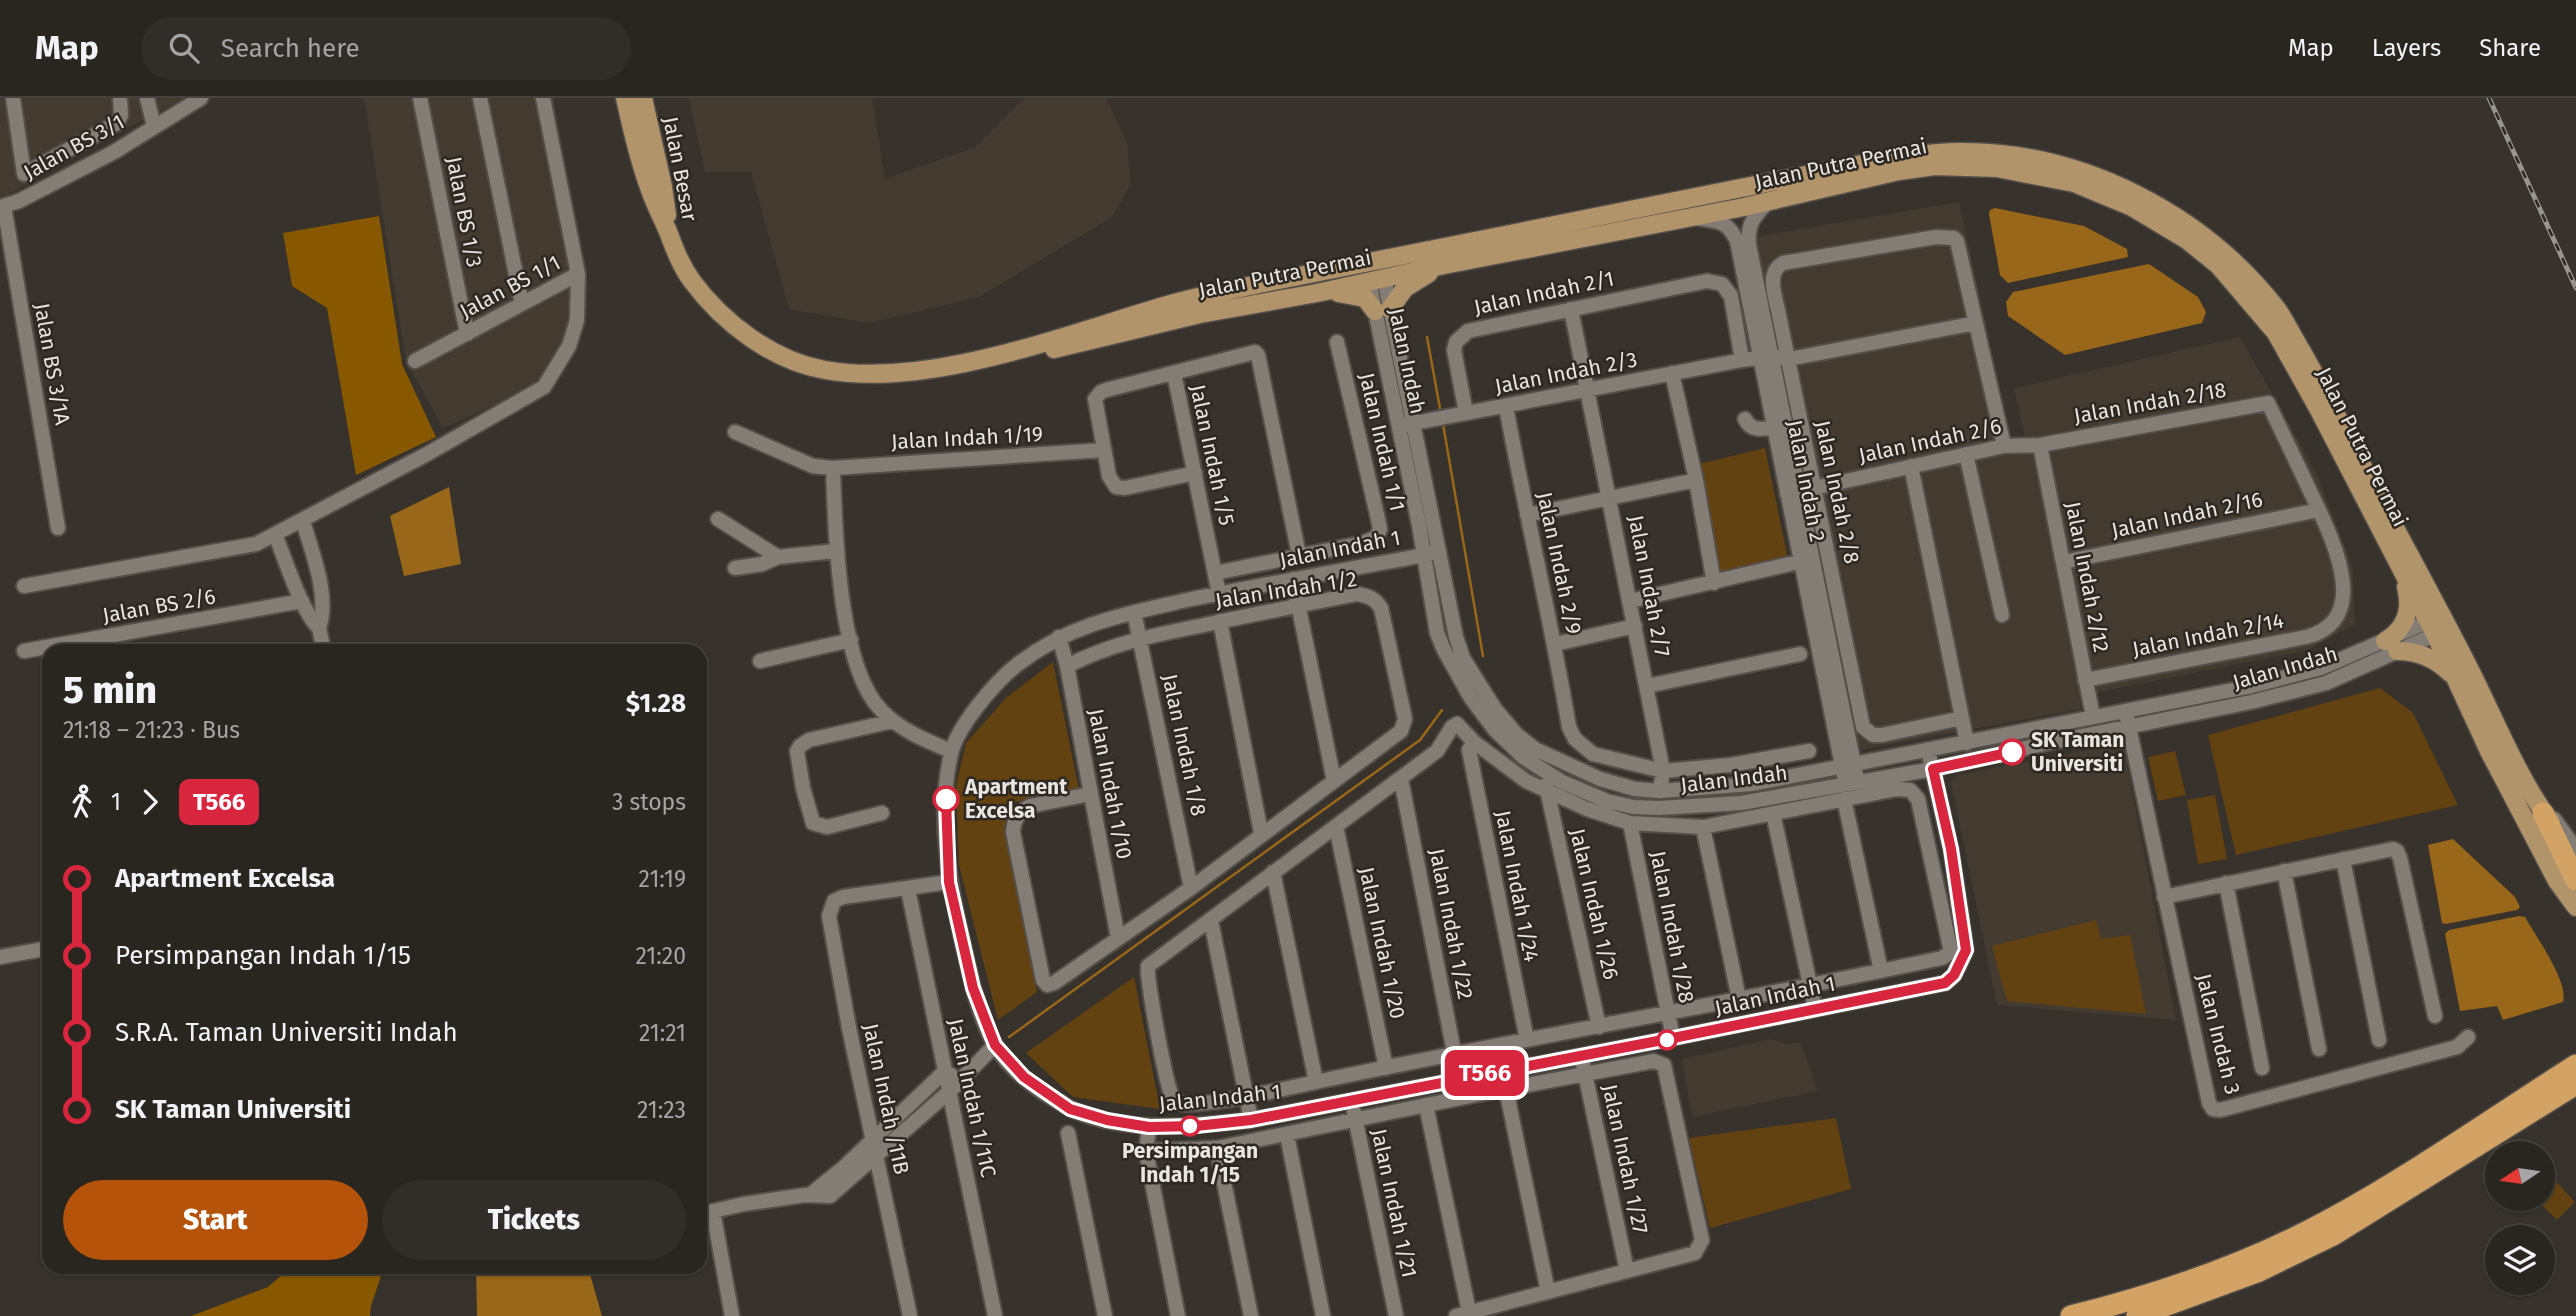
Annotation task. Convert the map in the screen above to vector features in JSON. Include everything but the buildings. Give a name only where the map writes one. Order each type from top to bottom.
[{"type":"highway","points":[[2543,813],[2576,880]]},
{"type":"highway","points":[[2071,1316],[2201,1279],[2302,1234],[2372,1195],[2576,1065]]},
{"type":"highway","points":[[2137,1316],[2257,1272],[2333,1235],[2576,1084]]},
{"type":"main road","name":"Jalan Besar","points":[[625,98],[650,190],[670,236]]},
{"type":"main road","name":"Jalan Besar","points":[[643,98],[663,187],[670,236]]},
{"type":"main road","name":"Jalan Putra Permai","points":[[670,236],[682,265],[714,307],[772,352],[825,370],[895,373],[1019,349],[1174,303],[1317,272],[1874,161],[1933,153],[1994,153],[2042,161],[2087,173],[2183,220],[2230,257],[2277,310],[2323,388],[2438,625],[2543,813],[2576,859]]},
{"type":"main road","name":"Jalan Putra Permai","points":[[1019,349],[1057,349],[1200,314],[1317,293],[1375,277],[1768,202],[1899,171],[1935,166],[1997,168],[2074,183],[2132,207],[2168,227],[2218,265],[2276,333],[2405,577],[2438,625],[2454,678],[2557,881],[2576,907]]},
{"type":"main road","points":[[1317,272],[1333,276],[1375,277],[1381,265],[1413,258],[1419,253]]},
{"type":"main road","points":[[1317,293],[1357,295],[1382,310],[1405,288],[1444,265]]},
{"type":"main road","points":[[2405,577],[2409,602],[2407,615],[2391,646],[2428,657],[2443,666],[2454,678]]},
{"type":"street","points":[[13,98],[24,174],[117,123],[121,115],[120,98]]},
{"type":"street","points":[[147,98],[154,126]]},
{"type":"street","name":"Jalan BS 3/1","points":[[2,206],[67,177],[126,145],[201,98]]},
{"type":"street","name":"Jalan BS 1/3","points":[[420,98],[467,334]]},
{"type":"street","points":[[480,98],[522,304]]},
{"type":"street","name":"Jalan BS 1/1","points":[[415,361],[578,274],[544,98]]},
{"type":"street","name":"Jalan Indah 2","points":[[1768,202],[1755,215],[1748,229],[1749,245],[1774,427],[1793,493]]},
{"type":"street","name":"Jalan BS 3/1A","points":[[2,206],[58,528]]},
{"type":"street","name":"Jalan Indah 2","points":[[1690,217],[1726,224],[1734,235],[1740,256],[1766,357],[1851,783]]},
{"type":"street","name":"Jalan Indah 2/8","points":[[1962,718],[1882,735],[1868,732],[1861,721],[1816,487],[1779,315],[1773,271],[1783,264],[1944,236],[1954,237],[1959,248],[1976,323]]},
{"type":"street","points":[[24,586],[249,546],[303,521],[427,454],[544,387],[569,346],[577,320],[578,274]]},
{"type":"street","name":"Jalan Indah","points":[[1375,277],[1406,424],[1463,658],[1495,709],[1517,735],[1535,749],[1600,779],[1635,789],[1660,791],[1752,784],[2300,675],[2391,646]]},
{"type":"street","name":"Jalan Indah 2/1","points":[[1460,414],[1454,350],[1461,335],[1468,331],[1707,281],[1716,281],[1727,288],[1731,296],[1742,360]]},
{"type":"street","name":"Jalan Indah 2/7","points":[[1571,309],[1663,771],[1660,791]]},
{"type":"street","points":[[1789,359],[1976,323],[2004,446]]},
{"type":"street","name":"Jalan Indah 1/1","points":[[1298,555],[1363,543],[1377,537],[1380,529],[1337,342]]},
{"type":"street","points":[[1174,373],[1252,352],[1258,355],[1298,555],[1215,573]]},
{"type":"street","name":"Jalan Indah 2/3","points":[[1406,424],[1507,407],[1742,360],[1766,357],[1789,359]]},
{"type":"street","name":"Jalan Indah 1/5","points":[[1104,450],[1094,405],[1101,392],[1174,373],[1219,594]]},
{"type":"street","points":[[1672,373],[1696,480],[1714,583]]},
{"type":"street","name":"Jalan Indah 2/18","points":[[2040,445],[2268,403],[2319,510]]},
{"type":"street","name":"Jalan Indah 2/9","points":[[1507,407],[1569,727],[1575,739],[1593,754],[1663,771]]},
{"type":"street","points":[[1745,419],[1754,429],[1774,427]]},
{"type":"street","name":"Jalan Indah","points":[[1406,424],[1437,633],[1454,669],[1495,730],[1523,757],[1547,774],[1607,802],[1659,808],[1741,803],[1933,769],[2251,702],[2326,683],[2391,646],[2438,625]]},
{"type":"street","name":"Jalan Indah 1/19","points":[[735,432],[813,466],[833,468],[1104,450]]},
{"type":"street","name":"Jalan Indah 2/6","points":[[1793,493],[2004,446],[2040,445]]},
{"type":"street","name":"Jalan Indah 2/12","points":[[2040,445],[2093,717]]},
{"type":"street","points":[[1104,450],[1112,483],[1120,489],[1195,473]]},
{"type":"street","points":[[1966,454],[2002,615]]},
{"type":"street","points":[[1912,466],[1967,743]]},
{"type":"street","points":[[833,468],[835,551],[851,640],[866,689],[888,716],[922,738],[951,751]]},
{"type":"street","points":[[1527,515],[1696,480]]},
{"type":"street","name":"Jalan Indah 2/16","points":[[2063,562],[2319,510]]},
{"type":"street","name":"Jalan Indah 2/14","points":[[2085,680],[2318,634],[2334,622],[2341,607],[2342,581],[2334,542],[2319,510]]},
{"type":"street","points":[[718,519],[778,557]]},
{"type":"street","points":[[303,521],[318,577],[324,615],[319,628]]},
{"type":"street","points":[[275,534],[302,601],[312,621],[319,628],[322,644]]},
{"type":"street","points":[[734,568],[762,564],[778,557],[835,551]]},
{"type":"street","name":"Jalan Indah 1","points":[[1439,551],[1134,612],[1059,637],[1017,665],[986,695],[951,751],[946,793],[949,882],[973,988],[995,1045],[1024,1077],[1070,1109],[1107,1120],[1149,1127],[1196,1126],[1251,1120],[1945,983],[1954,975],[1966,950],[1951,849],[1928,750]]},
{"type":"street","points":[[1630,601],[1806,560]]},
{"type":"street","points":[[1090,793],[1030,806],[1022,811],[1014,824],[1013,832],[1047,985],[1054,983],[1191,888],[1261,833],[1335,781],[1293,579]]},
{"type":"street","name":"Jalan Indah 1/2","points":[[1067,666],[1094,652],[1140,638],[1297,604],[1357,594],[1376,600],[1381,608],[1405,719],[1401,730],[1335,781]]},
{"type":"street","name":"Jalan BS 2/6","points":[[63,644],[302,601]]},
{"type":"street","name":"Jalan Indah 1/8","points":[[1134,612],[1191,888]]},
{"type":"street","points":[[1220,621],[1261,833]]},
{"type":"street","points":[[1555,644],[1635,626]]},
{"type":"street","name":"Jalan Indah 1/10","points":[[1059,637],[1067,666],[1118,939]]},
{"type":"street","points":[[760,661],[851,640]]},
{"type":"street","name":"Jalan BS 2/6","points":[[24,651],[42,648]]},
{"type":"street","points":[[1647,686],[1800,654]]},
{"type":"street","name":"Jalan Indah 3","points":[[2126,710],[2164,897],[2209,1103],[2213,1109],[2220,1110],[2457,1047],[2468,1037]]},
{"type":"street","points":[[883,813],[827,827],[817,826],[810,818],[797,751],[809,740],[853,730],[888,716]]},
{"type":"street","points":[[1454,725],[1460,725],[1474,742],[1526,780],[1587,809],[1630,823],[1703,827],[1904,788],[1910,790],[1918,799],[1951,950],[1946,957],[1881,971],[1246,1097],[1185,1104],[1176,1100],[1170,1090],[1148,979],[1148,966],[1401,779],[1437,751],[1454,725]]},
{"type":"street","points":[[2048,726],[2052,742]]},
{"type":"street","name":"Jalan Indah 1/24","points":[[1474,742],[1469,750],[1527,1041]]},
{"type":"street","points":[[1663,771],[1730,765],[1809,751]]},
{"type":"street","name":"Jalan Indah 1/26","points":[[1552,757],[1546,791],[1577,917],[1599,1027]]},
{"type":"street","points":[[2523,776],[2576,849]]},
{"type":"street","name":"Jalan Indah 1/22","points":[[1401,779],[1459,1078]]},
{"type":"street","points":[[1844,799],[1881,971]]},
{"type":"street","points":[[1773,813],[1815,1008]]},
{"type":"street","name":"Jalan Indah 1/28","points":[[1630,823],[1673,1038]]},
{"type":"street","name":"Jalan Indah 1/20","points":[[1336,826],[1386,1068]]},
{"type":"street","points":[[1703,827],[1739,999]]},
{"type":"street","points":[[2164,897],[2393,849],[2399,854],[2435,1016]]},
{"type":"street","points":[[2343,859],[2379,1040]]},
{"type":"street","points":[[2284,871],[2319,1049]]},
{"type":"street","points":[[1273,872],[1316,1082]]},
{"type":"street","points":[[908,889],[949,882]]},
{"type":"street","points":[[2226,883],[2262,1068]]},
{"type":"street","name":"Jalan Indah /11B","points":[[908,889],[843,897],[834,901],[829,916],[849,1028],[910,1316]]},
{"type":"street","name":"Jalan Indah 1/11C","points":[[908,889],[995,1316]]},
{"type":"street","points":[[1211,921],[1251,1120]]},
{"type":"street","points":[[0,957],[42,949]]},
{"type":"street","points":[[732,1316],[707,1213],[744,1204],[811,1194],[830,1196],[962,1080],[995,1045]]},
{"type":"street","name":"Jalan Indah 1/27","points":[[1582,1056],[1627,1271]]},
{"type":"street","points":[[1146,1151],[1217,1148],[1287,1135],[1426,1105],[1585,1073],[1654,1061],[1664,1065],[1702,1240],[1695,1254],[1462,1314],[1426,1105]]},
{"type":"street","points":[[811,1194],[944,1072],[962,1080]]},
{"type":"street","points":[[1506,1090],[1548,1292]]},
{"type":"street","name":"Jalan Indah 1/21","points":[[1352,1099],[1396,1316]]},
{"type":"street","points":[[1149,1127],[1146,1151],[1178,1316]]},
{"type":"street","points":[[1068,1133],[1105,1316]]},
{"type":"street","points":[[1287,1135],[1323,1316]]},
{"type":"street","points":[[1217,1148],[1251,1316]]},
{"type":"shaded area","points":[[0,98],[185,98],[0,197]]},
{"type":"shaded area","points":[[364,98],[553,98],[588,291],[575,294],[561,348],[545,374],[527,391],[443,428],[406,361]]},
{"type":"shaded area","points":[[689,98],[872,98],[885,179],[976,147],[1024,98],[1106,98],[1127,143],[1131,184],[1112,217],[979,297],[869,323],[789,309],[751,172],[705,172]]},
{"type":"shaded area","points":[[1959,202],[2011,441],[2025,438],[2014,388],[2240,337],[2316,472],[2353,568],[2355,624],[2308,650],[2079,696],[2081,709],[1859,750],[1754,237]]},
{"type":"shaded area","points":[[1995,208],[2084,226],[2127,249],[2128,257],[2008,283],[2000,275],[1989,214],[1990,210]]},
{"type":"shaded area","points":[[379,216],[402,364],[436,437],[356,475],[327,308],[292,286],[283,233]]},
{"type":"shaded area","points":[[2149,264],[2198,297],[2206,312],[2202,323],[2065,355],[2008,316],[2006,302],[2013,292]]},
{"type":"shaded area","points":[[1765,448],[1788,559],[1717,576],[1695,465]]},
{"type":"shaded area","points":[[449,487],[461,564],[404,576],[390,516]]},
{"type":"shaded area","points":[[1053,662],[1079,790],[1014,802],[1004,828],[1037,992],[998,1020],[959,865],[956,786],[966,743],[1006,698]]},
{"type":"shaded area","points":[[2380,688],[2413,713],[2458,805],[2236,855],[2208,735]]},
{"type":"shaded area","points":[[2123,743],[2176,1020],[1997,1005],[1951,782],[1957,775]]},
{"type":"shaded area","points":[[2175,751],[2186,795],[2158,801],[2148,757]]},
{"type":"shaded area","points":[[2215,795],[2227,859],[2198,864],[2187,800]]},
{"type":"shaded area","points":[[2453,839],[2515,897],[2520,907],[2517,910],[2442,923],[2428,845]]},
{"type":"shaded area","points":[[2525,917],[2550,959],[2561,983],[2563,1002],[2503,1020],[2497,1006],[2460,1011],[2445,934],[2449,930]]},
{"type":"shaded area","points":[[2096,920],[2101,939],[2130,935],[2146,1014],[2007,1001],[1992,946]]},
{"type":"shaded area","points":[[1134,977],[1160,1109],[1073,1097],[1026,1053]]},
{"type":"shaded area","points":[[1771,1039],[1786,1044],[1801,1043],[1818,1091],[1692,1117],[1682,1059]]},
{"type":"shaded area","points":[[1836,1118],[1851,1189],[1710,1228],[1689,1138]]},
{"type":"shaded area","points":[[2555,1180],[2575,1202],[2557,1220],[2548,1211],[2555,1211]]},
{"type":"shaded area","points":[[283,1274],[382,1274],[370,1316],[191,1316],[268,1287]]},
{"type":"shaded area","points":[[476,1274],[590,1274],[602,1316],[477,1316]]},
{"type":"waterway","points":[[1427,337],[1441,414]]},
{"type":"waterway","points":[[1443,424],[1483,656]]},
{"type":"waterway","points":[[1009,1037],[1420,740],[1442,710]]},
{"type":"railway","points":[[2489,98],[2576,288]]},
{"type":"bus line","name":"T566","points":[[946,799],[949,882],[973,988],[995,1045],[1024,1077],[1070,1109],[1107,1120],[1149,1127],[1196,1126],[1251,1120],[1945,983],[1954,975],[1966,950],[1951,849],[1933,769],[2012,752]]},
{"type":"place","name":"SK Taman Universiti","points":[[2012,752]]},
{"type":"place","name":"Apartment Excelsa","points":[[946,799]]},
{"type":"place","name":"Persimpangan Indah 1/15","points":[[1190,1126]]}]
